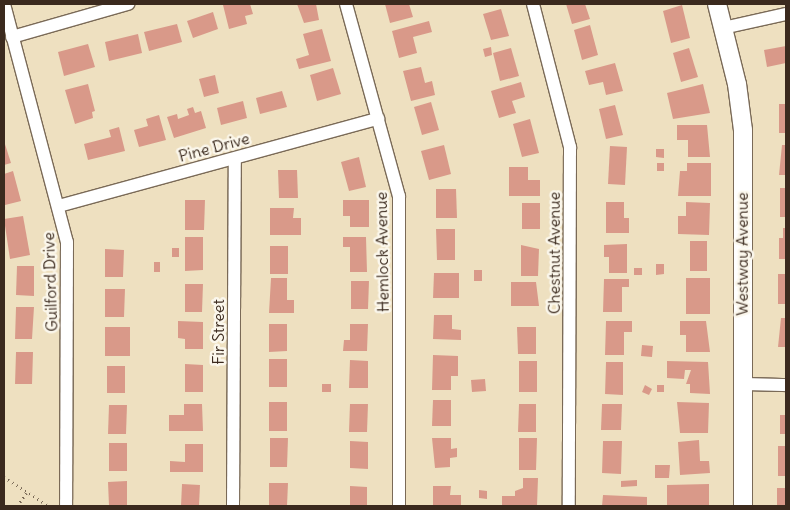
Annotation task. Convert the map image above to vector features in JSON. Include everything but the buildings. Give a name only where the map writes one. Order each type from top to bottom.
[{"type":"street","name":"Guilford Drive","points":[[4,4],[59,206],[68,258],[66,506]]},
{"type":"street","points":[[12,36],[128,4]]},
{"type":"street","name":"Hemlock Avenue","points":[[346,4],[400,196],[398,506]]},
{"type":"street","name":"Chestnut Avenue","points":[[532,4],[570,147],[569,506]]},
{"type":"street","name":"Westway Avenue","points":[[717,4],[738,84],[743,130],[741,384],[743,506]]},
{"type":"street","points":[[723,28],[786,14]]},
{"type":"street","name":"Pine Drive","points":[[59,206],[378,119]]},
{"type":"street","name":"Fir Street","points":[[233,506],[235,159]]},
{"type":"street","points":[[741,384],[786,385]]},
{"type":"path","points":[[4,477],[26,493],[49,506]]},
{"type":"path","points":[[17,506],[26,493]]}]
